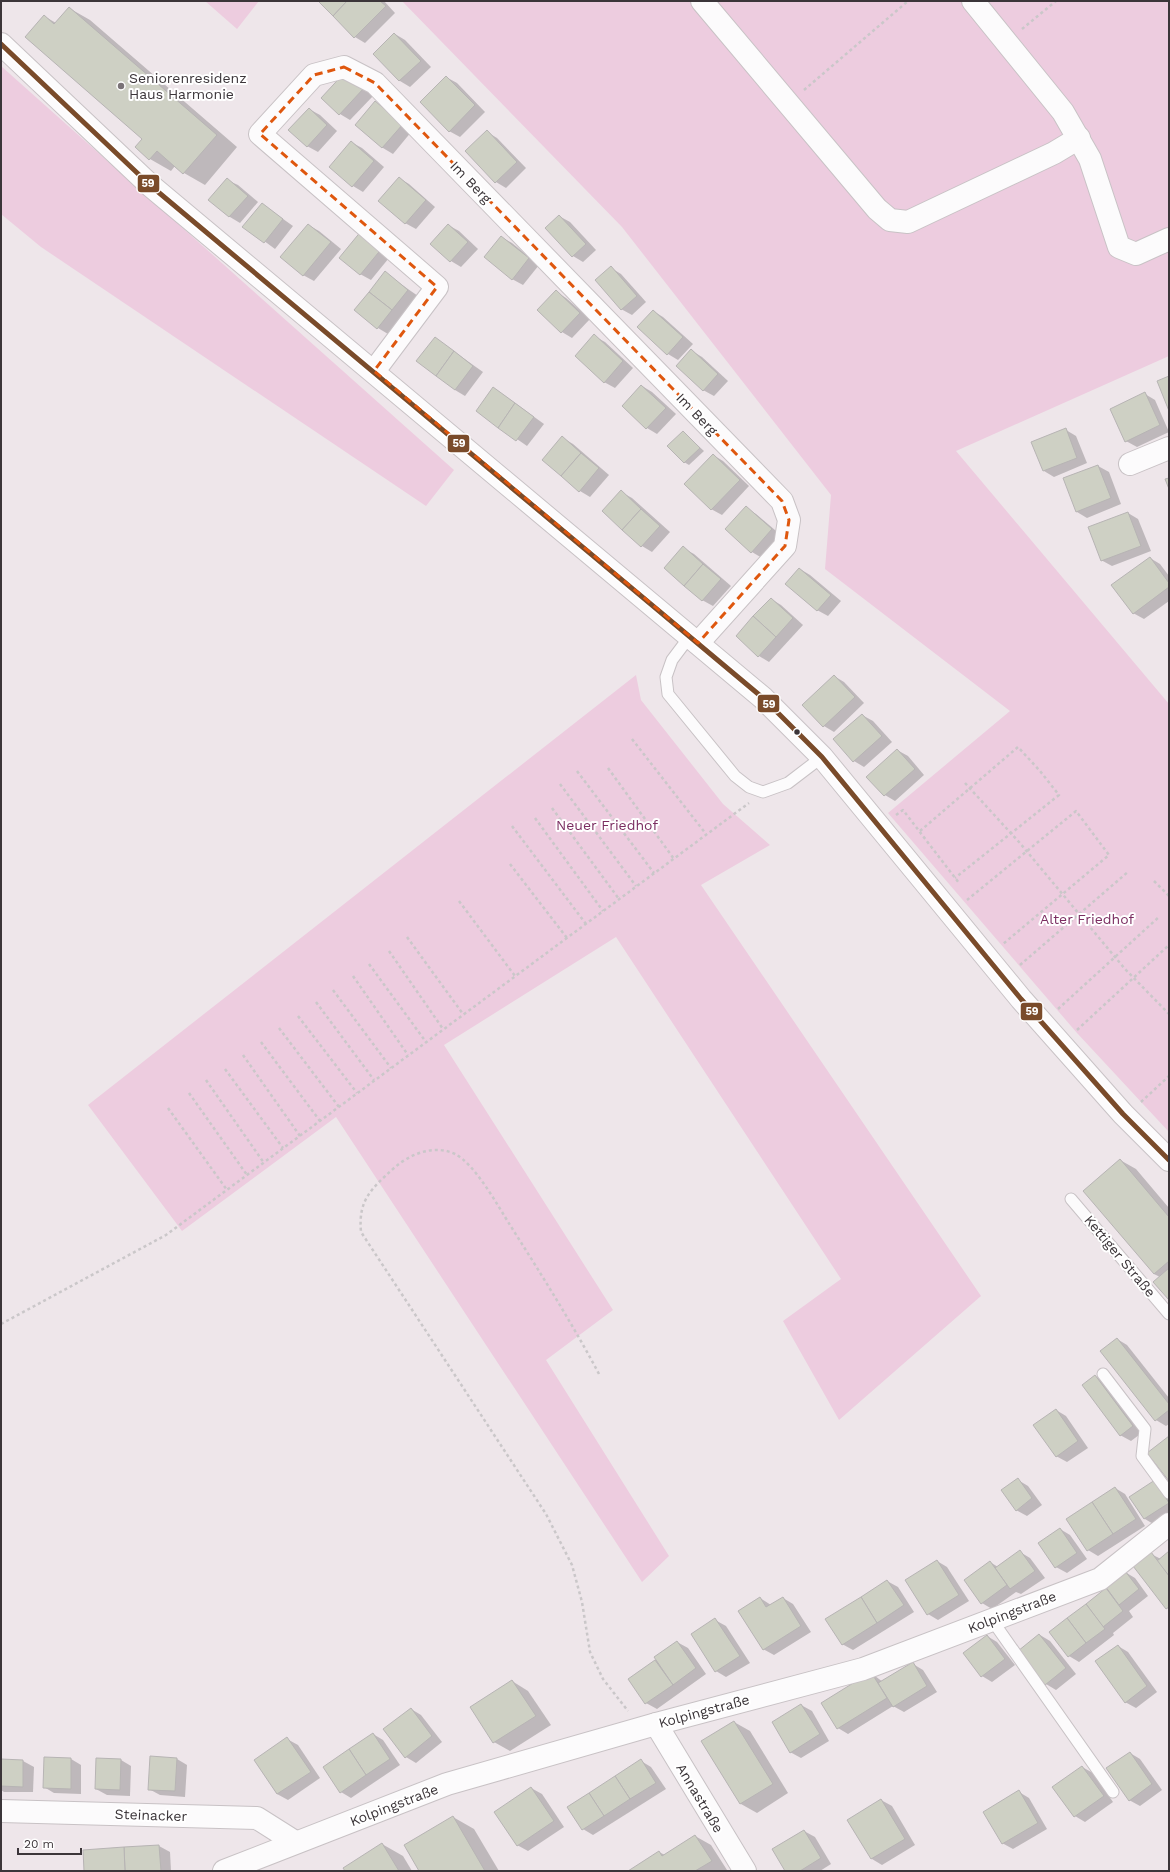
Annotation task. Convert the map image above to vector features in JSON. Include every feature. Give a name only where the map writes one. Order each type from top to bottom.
[{"type":"street","points":[[702,1],[877,209],[890,220],[908,222],[1054,153],[1079,138]]},
{"type":"street","points":[[972,1],[1007,41],[1063,112],[1079,138],[1090,159],[1119,247],[1136,254],[1169,239]]},
{"type":"street","points":[[1,44],[151,186],[763,698],[822,757],[1021,999],[1123,1114],[1169,1160]]},
{"type":"street","name":"Im Berg","points":[[374,372],[437,287],[260,134],[314,75],[344,67],[375,83],[782,501],[789,520],[785,546],[694,640]]},
{"type":"street","points":[[1130,464],[1169,448]]},
{"type":"street","name":"Kolpingstraße","points":[[224,1871],[295,1842],[447,1784],[649,1726],[863,1669],[1100,1579],[1169,1524]]},
{"type":"street","name":"Annastraße","points":[[649,1726],[745,1871]]},
{"type":"street","name":"Steinacker","points":[[1,1811],[257,1818],[295,1842]]},
{"type":"lane","points":[[694,640],[672,660],[666,677],[668,694],[736,776],[749,786],[764,792],[788,784],[822,757]]},
{"type":"lane","name":"Kettiger Straße","points":[[1071,1199],[1169,1314]]},
{"type":"lane","points":[[1103,1374],[1146,1429],[1142,1456],[1169,1493]]},
{"type":"lane","points":[[992,1620],[1113,1792]]},
{"type":"path","points":[[788,103],[908,1]]},
{"type":"path","points":[[1007,41],[1056,1]]},
{"type":"path","points":[[632,739],[706,834]]},
{"type":"path","points":[[920,831],[1018,747],[1040,770],[1059,795],[955,878]]},
{"type":"path","points":[[608,768],[674,859]]},
{"type":"path","points":[[577,770],[654,873]]},
{"type":"path","points":[[965,783],[1011,833],[1115,957],[1169,1014]]},
{"type":"path","points":[[560,784],[636,886]]},
{"type":"path","points":[[1,1324],[166,1235],[764,792]]},
{"type":"path","points":[[552,808],[619,899]]},
{"type":"path","points":[[880,827],[903,810],[959,883]]},
{"type":"path","points":[[964,903],[1076,811],[1109,855],[999,948]]},
{"type":"path","points":[[535,818],[603,911]]},
{"type":"path","points":[[512,826],[586,924]]},
{"type":"path","points":[[510,864],[567,938]]},
{"type":"path","points":[[1017,968],[1129,871]]},
{"type":"path","points":[[1154,881],[1169,896]]},
{"type":"path","points":[[459,901],[515,976]]},
{"type":"path","points":[[1055,1012],[1160,916]]},
{"type":"path","points":[[407,937],[463,1014]]},
{"type":"path","points":[[1074,1033],[1169,945]]},
{"type":"path","points":[[389,951],[443,1029]]},
{"type":"path","points":[[369,964],[426,1042]]},
{"type":"path","points":[[353,976],[408,1055]]},
{"type":"path","points":[[333,990],[391,1068]]},
{"type":"path","points":[[316,1002],[374,1080]]},
{"type":"path","points":[[298,1016],[358,1093]]},
{"type":"path","points":[[279,1028],[339,1107]]},
{"type":"path","points":[[261,1042],[320,1121]]},
{"type":"path","points":[[243,1055],[300,1136]]},
{"type":"path","points":[[225,1069],[283,1148]]},
{"type":"path","points":[[1139,1104],[1169,1076]]},
{"type":"path","points":[[206,1080],[264,1163]]},
{"type":"path","points":[[189,1093],[247,1175]]},
{"type":"path","points":[[168,1108],[227,1190]]},
{"type":"path","points":[[599,1374],[576,1331],[494,1200],[472,1169],[456,1155],[439,1148],[421,1152],[396,1167],[374,1187],[364,1200],[359,1216],[361,1232],[546,1514],[572,1565],[582,1602],[590,1652],[603,1679],[649,1726]]},
{"type":"highlighted area","points":[[344,67],[375,83],[782,501],[789,520],[785,546],[698,643],[374,371],[437,287],[260,134],[314,75]]},
{"type":"green space","points":[[205,1],[259,1],[237,29]]},
{"type":"green space","name":"Alter Friedhof","points":[[402,1],[1169,1],[1169,356],[956,451],[1169,704],[1169,1132],[1077,1033],[888,813],[1010,711],[825,569],[831,495],[622,227]]},
{"type":"green space","points":[[1,66],[454,470],[426,506],[41,247],[1,214]]},
{"type":"green space","name":"Neuer Friedhof","points":[[636,675],[641,700],[723,804],[770,845],[701,885],[981,1296],[839,1420],[783,1321],[841,1279],[616,937],[444,1045],[613,1310],[546,1360],[669,1556],[642,1582],[336,1117],[182,1231],[88,1105]]},
{"type":"building","points":[[318,1],[347,1],[333,16]]},
{"type":"building","points":[[347,1],[380,1],[386,6],[354,38],[333,16]]},
{"type":"building","name":"Seniorenresidenz Haus Harmonie","points":[[69,7],[217,135],[183,174],[157,151],[149,160],[135,147],[142,139],[25,37],[44,15],[54,24]]},
{"type":"building","points":[[394,33],[421,61],[399,81],[373,54]]},
{"type":"building","points":[[346,71],[364,88],[339,115],[321,98]]},
{"type":"building","points":[[446,76],[475,105],[449,132],[420,102]]},
{"type":"building","points":[[375,101],[403,124],[382,148],[355,125]]},
{"type":"building","points":[[309,108],[327,125],[307,147],[288,130]]},
{"type":"building","points":[[487,130],[517,162],[495,183],[465,151]]},
{"type":"building","points":[[351,141],[374,161],[352,187],[329,167]]},
{"type":"building","points":[[399,177],[426,200],[405,224],[378,201]]},
{"type":"building","points":[[227,178],[248,196],[229,217],[208,200]]},
{"type":"building","points":[[262,203],[283,219],[264,243],[242,227]]},
{"type":"building","points":[[559,215],[586,244],[572,257],[545,228]]},
{"type":"building","points":[[308,224],[331,242],[303,276],[280,257]]},
{"type":"building","points":[[448,224],[468,242],[450,262],[430,244]]},
{"type":"building","points":[[362,230],[383,247],[360,275],[339,258]]},
{"type":"building","points":[[501,236],[529,258],[512,280],[484,257]]},
{"type":"building","points":[[611,266],[637,296],[621,310],[595,280]]},
{"type":"building","points":[[385,271],[408,290],[392,310],[369,292]]},
{"type":"building","points":[[556,290],[580,313],[561,333],[537,310]]},
{"type":"building","points":[[369,292],[392,310],[377,329],[354,310]]},
{"type":"building","points":[[653,310],[683,337],[667,355],[637,327]]},
{"type":"building","points":[[594,334],[623,361],[604,383],[575,356]]},
{"type":"building","points":[[435,337],[454,351],[436,376],[416,361]]},
{"type":"building","points":[[691,349],[718,374],[703,391],[676,366]]},
{"type":"building","points":[[454,351],[473,366],[455,390],[436,376]]},
{"type":"building","points":[[1169,376],[1169,411],[1157,381]]},
{"type":"building","points":[[641,385],[666,408],[646,429],[622,406]]},
{"type":"building","points":[[493,387],[515,403],[498,428],[476,411]]},
{"type":"building","points":[[1145,392],[1160,425],[1125,442],[1110,409]]},
{"type":"building","points":[[515,403],[534,417],[516,441],[498,428]]},
{"type":"building","points":[[1066,428],[1077,458],[1043,471],[1031,442]]},
{"type":"building","points":[[683,431],[700,448],[684,463],[667,446]]},
{"type":"building","points":[[562,436],[581,453],[561,476],[542,460]]},
{"type":"building","points":[[581,453],[599,468],[579,492],[561,476]]},
{"type":"building","points":[[713,454],[740,480],[711,510],[684,484]]},
{"type":"building","points":[[1098,465],[1111,498],[1076,512],[1063,478]]},
{"type":"building","points":[[1169,478],[1169,489],[1165,479]]},
{"type":"building","points":[[621,490],[641,509],[622,530],[602,511]]},
{"type":"building","points":[[746,506],[772,529],[751,553],[725,529]]},
{"type":"building","points":[[641,509],[660,526],[641,547],[622,530]]},
{"type":"building","points":[[1128,512],[1141,546],[1101,561],[1088,527]]},
{"type":"building","points":[[683,546],[703,564],[684,586],[664,568]]},
{"type":"building","points":[[1150,557],[1169,583],[1169,587],[1133,614],[1111,585]]},
{"type":"building","points":[[703,564],[721,579],[702,601],[684,586]]},
{"type":"building","points":[[799,568],[831,595],[817,611],[785,584]]},
{"type":"building","points":[[771,598],[793,618],[776,637],[753,616]]},
{"type":"building","points":[[753,616],[776,637],[758,657],[736,636]]},
{"type":"building","points":[[834,675],[855,697],[823,727],[802,705]]},
{"type":"building","points":[[862,714],[882,736],[853,762],[833,739]]},
{"type":"building","points":[[897,749],[915,769],[884,796],[866,777]]},
{"type":"building","points":[[1120,1159],[1169,1217],[1169,1261],[1154,1274],[1083,1191]]},
{"type":"building","points":[[1169,1268],[1169,1300],[1153,1282]]},
{"type":"building","points":[[1117,1338],[1169,1404],[1169,1410],[1155,1421],[1100,1351]]},
{"type":"building","points":[[1095,1375],[1133,1426],[1120,1436],[1082,1385]]},
{"type":"building","points":[[1056,1409],[1078,1441],[1056,1457],[1033,1425]]},
{"type":"building","points":[[1169,1436],[1169,1481],[1147,1453]]},
{"type":"building","points":[[1018,1478],[1032,1498],[1016,1511],[1001,1490]]},
{"type":"building","points":[[1155,1480],[1169,1503],[1144,1519],[1129,1497]]},
{"type":"building","points":[[1115,1487],[1136,1519],[1113,1534],[1092,1502]]},
{"type":"building","points":[[1092,1502],[1113,1534],[1087,1551],[1066,1519]]},
{"type":"building","points":[[1060,1528],[1077,1553],[1055,1568],[1038,1543]]},
{"type":"building","points":[[1020,1550],[1035,1571],[1010,1589],[995,1568]]},
{"type":"building","points":[[1169,1551],[1169,1576],[1157,1561]]},
{"type":"building","points":[[1151,1552],[1169,1576],[1169,1607],[1166,1609],[1133,1566]]},
{"type":"building","points":[[937,1560],[959,1595],[927,1615],[905,1580]]},
{"type":"building","points":[[990,1561],[1007,1585],[981,1604],[964,1580]]},
{"type":"building","points":[[1125,1571],[1139,1589],[1119,1605],[1105,1586]]},
{"type":"building","points":[[887,1580],[904,1605],[877,1623],[861,1597]]},
{"type":"building","points":[[1106,1588],[1123,1611],[1103,1627],[1086,1604]]},
{"type":"building","points":[[760,1597],[766,1607],[783,1597],[801,1626],[763,1650],[738,1611]]},
{"type":"building","points":[[861,1597],[877,1623],[842,1645],[825,1619]]},
{"type":"building","points":[[1086,1604],[1105,1629],[1086,1643],[1067,1618]]},
{"type":"building","points":[[715,1618],[740,1656],[715,1672],[691,1634]]},
{"type":"building","points":[[1067,1618],[1086,1643],[1068,1657],[1049,1632]]},
{"type":"building","points":[[1039,1634],[1066,1668],[1045,1685],[1018,1651]]},
{"type":"building","points":[[987,1635],[1005,1659],[981,1677],[963,1653]]},
{"type":"building","points":[[677,1641],[696,1668],[673,1685],[654,1657]]},
{"type":"building","points":[[1118,1645],[1147,1686],[1125,1703],[1095,1661]]},
{"type":"building","points":[[655,1660],[673,1685],[645,1704],[628,1679]]},
{"type":"building","points":[[913,1662],[927,1686],[893,1707],[878,1683]]},
{"type":"building","points":[[871,1672],[887,1698],[837,1729],[821,1703]]},
{"type":"building","points":[[512,1680],[536,1716],[493,1743],[470,1707]]},
{"type":"building","points":[[801,1704],[820,1734],[790,1753],[772,1722]]},
{"type":"building","points":[[411,1708],[432,1736],[405,1758],[383,1729]]},
{"type":"building","points":[[734,1721],[773,1784],[740,1804],[701,1741]]},
{"type":"building","points":[[373,1733],[390,1759],[366,1775],[349,1749]]},
{"type":"building","points":[[287,1737],[311,1772],[277,1794],[254,1760]]},
{"type":"building","points":[[349,1749],[366,1775],[340,1793],[323,1767]]},
{"type":"building","points":[[1130,1752],[1152,1784],[1129,1801],[1106,1768]]},
{"type":"building","points":[[150,1756],[177,1758],[175,1791],[148,1790]]},
{"type":"building","points":[[44,1757],[71,1758],[71,1789],[43,1788]]},
{"type":"building","points":[[96,1758],[121,1759],[120,1790],[95,1789]]},
{"type":"building","points":[[1,1759],[23,1760],[23,1787],[1,1786]]},
{"type":"building","points":[[641,1759],[656,1783],[630,1799],[615,1776]]},
{"type":"building","points":[[1082,1766],[1104,1796],[1074,1817],[1052,1787]]},
{"type":"building","points":[[615,1776],[630,1799],[604,1816],[589,1793]]},
{"type":"building","points":[[531,1787],[554,1821],[517,1846],[494,1812]]},
{"type":"building","points":[[1019,1790],[1038,1823],[1002,1844],[983,1812]]},
{"type":"building","points":[[589,1793],[604,1816],[582,1830],[567,1807]]},
{"type":"building","points":[[881,1799],[905,1839],[871,1859],[847,1820]]},
{"type":"building","points":[[453,1816],[485,1871],[419,1871],[404,1845]]},
{"type":"building","points":[[804,1830],[821,1858],[800,1871],[785,1871],[772,1849]]},
{"type":"building","points":[[695,1835],[712,1861],[695,1871],[628,1871],[659,1851],[662,1856]]},
{"type":"building","points":[[382,1843],[399,1871],[345,1871],[343,1868]]},
{"type":"building","points":[[159,1845],[161,1871],[125,1871],[124,1847]]},
{"type":"building","points":[[124,1847],[125,1871],[84,1871],[83,1850]]},
{"type":"transit line","name":"59","points":[[1,44],[151,186],[763,698],[822,757],[1021,999],[1123,1114],[1169,1160]]},
{"type":"place","name":"Seniorenresidenz Haus Harmonie","points":[[121,86]]}]
